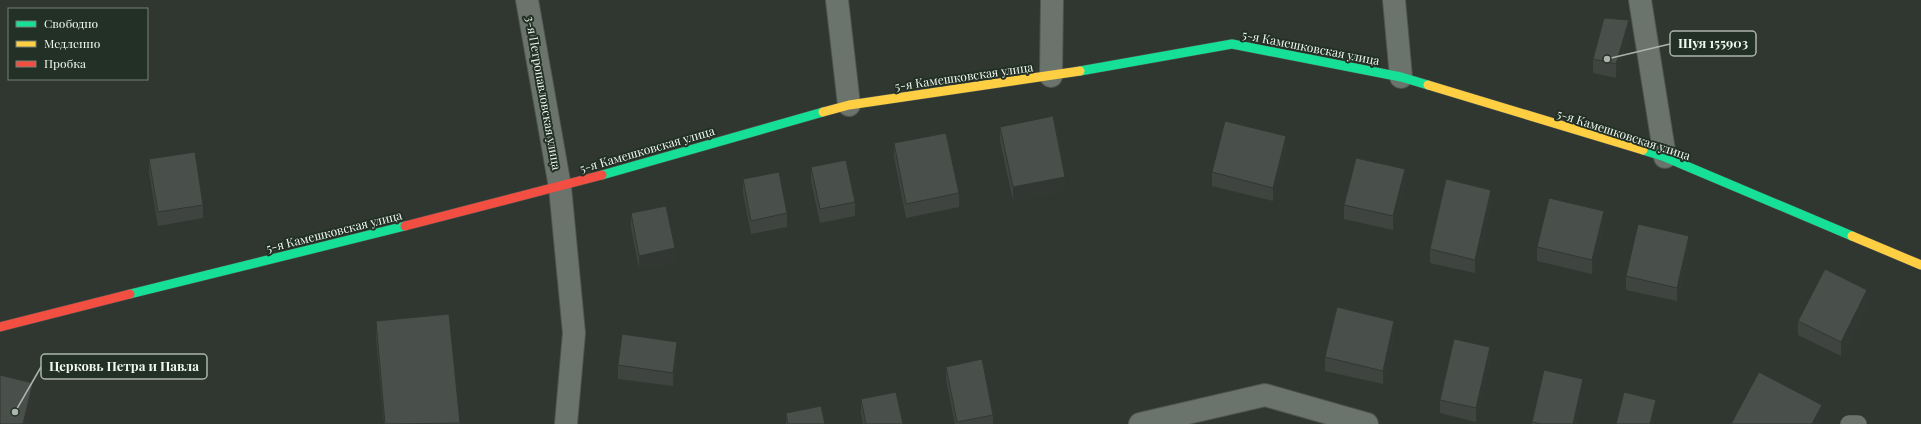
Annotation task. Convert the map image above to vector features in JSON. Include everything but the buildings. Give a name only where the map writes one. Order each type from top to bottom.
[{"type":"street","name":"3-я Петропавловская улица","points":[[527,0],[560,187],[574,333],[566,424]]},
{"type":"street","points":[[837,0],[849,105]]},
{"type":"street","points":[[1051,76],[1052,0]]},
{"type":"street","points":[[1394,0],[1401,77]]},
{"type":"street","points":[[1640,0],[1665,156]]},
{"type":"street","name":"5-я Камешковская улица","points":[[0,327],[560,187],[849,105],[1051,76],[1232,44],[1401,77],[1665,156],[1921,265]]},
{"type":"street","points":[[1140,424],[1265,395],[1367,424]]},
{"type":"lane","points":[[1849,424],[1858,424]]},
{"type":"traffic: fast","points":[[1080,71],[1232,44],[1401,77],[1428,85]]},
{"type":"traffic: fast","points":[[602,175],[823,112]]},
{"type":"traffic: fast","points":[[1643,150],[1665,157],[1852,236]]},
{"type":"traffic: fast","points":[[130,294],[405,226]]},
{"type":"traffic: slow","points":[[823,112],[849,105],[1080,71]]},
{"type":"traffic: slow","points":[[1428,85],[1643,150]]},
{"type":"traffic: slow","points":[[1852,236],[1921,265]]},
{"type":"traffic: jam","points":[[405,226],[602,175]]},
{"type":"traffic: jam","points":[[0,327],[130,294]]},
{"type":"place","name":"Шуя 155903","points":[[1607,59]]},
{"type":"place","name":"Церковь Петра и Павла","points":[[15,412]]}]
